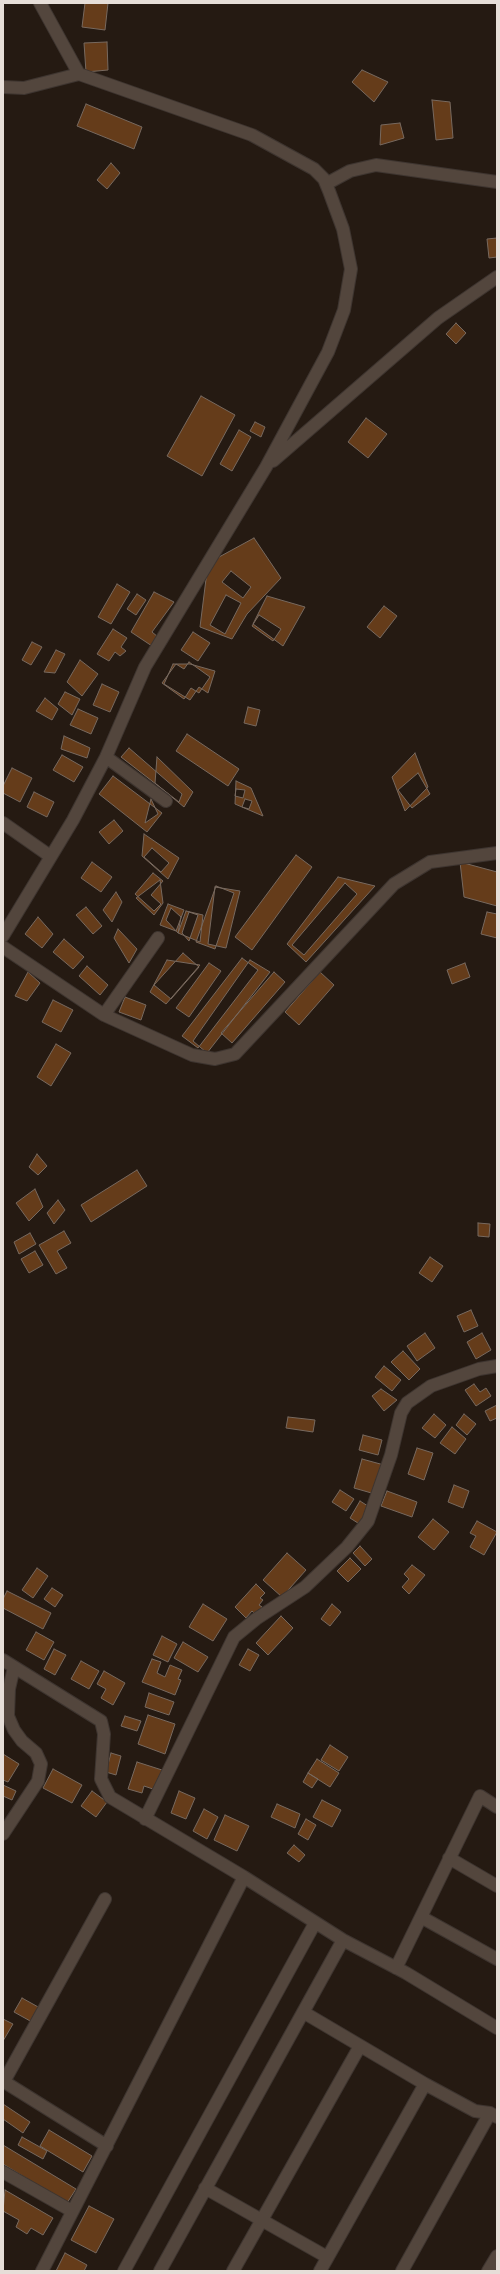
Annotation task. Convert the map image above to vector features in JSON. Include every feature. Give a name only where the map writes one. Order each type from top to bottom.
[{"type":"street","points":[[40,3],[79,74]]},
{"type":"street","points":[[3,87],[24,88],[79,74],[252,135],[314,169],[326,184],[342,229],[351,269],[344,310],[328,352],[266,466],[145,667],[106,757],[73,820],[3,936]]},
{"type":"street","points":[[326,184],[350,171],[376,165],[497,182]]},
{"type":"street","points":[[266,466],[438,318],[497,278]]},
{"type":"street","points":[[106,757],[166,801]]},
{"type":"street","points":[[3,823],[50,856]]},
{"type":"street","points":[[3,947],[104,1015],[192,1055],[215,1059],[235,1054],[394,884],[430,862],[497,853]]},
{"type":"street","points":[[104,1015],[158,938]]},
{"type":"street","points":[[145,1819],[234,1637],[256,1619],[305,1587],[347,1547],[368,1521],[391,1455],[400,1413],[407,1403],[431,1386],[479,1370],[497,1366]]},
{"type":"street","points":[[3,1660],[102,1721],[104,1734],[100,1779],[110,1797],[244,1877],[343,1940],[396,1968],[497,2028]]},
{"type":"street","points":[[3,1834],[38,1781],[41,1764],[36,1753],[22,1742],[14,1730],[8,1716],[9,1689],[14,1667]]},
{"type":"street","points":[[396,1968],[480,1796],[497,1807]]},
{"type":"street","points":[[449,1858],[497,1886]]},
{"type":"street","points":[[42,2271],[244,1877]]},
{"type":"street","points":[[3,2078],[7,2076],[105,1899]]},
{"type":"street","points":[[421,1917],[497,1959]]},
{"type":"street","points":[[124,2271],[315,1923]]},
{"type":"street","points":[[160,2271],[343,1940]]},
{"type":"street","points":[[303,2012],[425,2084],[475,2111],[493,2115],[402,2271]]},
{"type":"street","points":[[233,2271],[360,2046]]},
{"type":"street","points":[[3,2081],[107,2146]]},
{"type":"street","points":[[320,2271],[425,2084]]},
{"type":"street","points":[[3,2172],[72,2211]]},
{"type":"street","points":[[205,2188],[327,2258]]},
{"type":"street","points":[[488,2271],[497,2256]]},
{"type":"building","points":[[85,3],[108,3],[105,30],[82,27]]},
{"type":"building","points":[[107,42],[108,70],[86,72],[84,43]]},
{"type":"building","points":[[362,70],[388,82],[374,102],[352,82]]},
{"type":"building","points":[[432,100],[450,102],[453,138],[436,140]]},
{"type":"building","points":[[86,104],[142,127],[134,149],[77,126]]},
{"type":"building","points":[[400,123],[404,138],[380,145],[381,125]]},
{"type":"building","points":[[111,163],[120,173],[107,189],[97,180]]},
{"type":"building","points":[[497,238],[497,257],[489,258],[487,239]]},
{"type":"building","points":[[456,323],[466,333],[456,344],[446,334]]},
{"type":"building","points":[[201,396],[235,415],[202,476],[167,456]]},
{"type":"building","points":[[366,418],[387,434],[368,458],[348,442]]},
{"type":"building","points":[[255,422],[265,427],[261,437],[250,431]]},
{"type":"building","points":[[239,430],[251,437],[232,471],[220,464]]},
{"type":"building","points":[[254,538],[281,578],[247,614],[232,639],[200,627],[208,563]]},
{"type":"building","points":[[231,571],[251,587],[243,598],[222,582]]},
{"type":"building","points":[[117,584],[130,592],[111,624],[98,617]]},
{"type":"building","points":[[154,592],[174,602],[152,632],[158,637],[152,646],[131,632]]},
{"type":"building","points":[[137,594],[146,600],[136,615],[127,609]]},
{"type":"building","points":[[226,595],[241,603],[225,634],[210,625]]},
{"type":"building","points":[[267,596],[305,607],[283,646],[253,624]]},
{"type":"building","points":[[384,606],[397,616],[380,638],[367,627]]},
{"type":"building","points":[[259,615],[281,629],[273,641],[252,626]]},
{"type":"building","points":[[113,629],[127,638],[121,647],[126,651],[120,656],[115,652],[109,661],[97,654]]},
{"type":"building","points":[[193,632],[210,643],[198,661],[181,650]]},
{"type":"building","points":[[32,642],[42,647],[31,665],[22,660]]},
{"type":"building","points":[[56,650],[65,654],[55,673],[44,672]]},
{"type":"building","points":[[80,660],[98,674],[82,696],[67,682]]},
{"type":"building","points":[[189,662],[210,677],[199,693],[191,688],[184,699],[162,683],[176,664],[184,669]]},
{"type":"building","points":[[173,664],[190,664],[215,671],[208,693],[199,687],[190,700],[164,684]]},
{"type":"building","points":[[102,684],[119,692],[110,712],[93,705]]},
{"type":"building","points":[[65,692],[80,699],[72,715],[58,704]]},
{"type":"building","points":[[45,698],[58,709],[52,720],[36,711]]},
{"type":"building","points":[[248,707],[260,710],[256,726],[244,723]]},
{"type":"building","points":[[78,709],[98,718],[91,734],[70,725]]},
{"type":"building","points":[[187,734],[239,769],[228,786],[176,751]]},
{"type":"building","points":[[64,736],[90,748],[87,758],[61,749]]},
{"type":"building","points":[[129,748],[182,794],[179,802],[121,757]]},
{"type":"building","points":[[415,753],[428,787],[405,811],[392,777]]},
{"type":"building","points":[[62,755],[83,767],[74,782],[53,770]]},
{"type":"building","points":[[157,757],[193,792],[184,807],[155,783]]},
{"type":"building","points":[[12,768],[32,778],[20,802],[3,793],[3,786]]},
{"type":"building","points":[[418,773],[430,794],[412,808],[398,790]]},
{"type":"building","points":[[113,776],[162,813],[147,832],[99,794]]},
{"type":"building","points":[[236,781],[251,788],[263,816],[235,804]]},
{"type":"building","points":[[236,789],[245,790],[243,798],[235,796]]},
{"type":"building","points":[[34,792],[54,802],[47,817],[27,807]]},
{"type":"building","points":[[151,799],[158,814],[145,823]]},
{"type":"building","points":[[245,799],[252,801],[249,809],[242,807]]},
{"type":"building","points":[[114,820],[123,831],[109,844],[99,832]]},
{"type":"building","points":[[144,834],[179,858],[168,879],[142,856]]},
{"type":"building","points":[[152,848],[169,863],[161,872],[144,857]]},
{"type":"building","points":[[296,855],[312,867],[252,950],[235,937]]},
{"type":"building","points":[[92,862],[112,877],[101,892],[81,878]]},
{"type":"building","points":[[460,862],[497,872],[497,906],[464,897]]},
{"type":"building","points":[[153,873],[163,881],[151,895],[161,904],[154,911],[135,894]]},
{"type":"building","points":[[338,877],[375,886],[306,962],[287,944]]},
{"type":"building","points":[[160,880],[163,903],[154,915],[136,898]]},
{"type":"building","points":[[345,883],[357,894],[304,955],[292,945]]},
{"type":"building","points":[[216,886],[234,893],[215,949],[196,942]]},
{"type":"building","points":[[215,887],[240,891],[226,948],[208,944]]},
{"type":"building","points":[[116,892],[122,902],[112,922],[103,910]]},
{"type":"building","points":[[168,904],[184,910],[176,931],[160,925]]},
{"type":"building","points":[[86,907],[102,926],[93,934],[76,915]]},
{"type":"building","points":[[171,908],[181,917],[178,933],[166,920]]},
{"type":"building","points":[[186,911],[203,915],[200,942],[178,933]]},
{"type":"building","points":[[189,912],[198,915],[189,941],[182,933]]},
{"type":"building","points":[[487,912],[497,914],[497,938],[481,934]]},
{"type":"building","points":[[38,917],[53,934],[42,948],[25,934]]},
{"type":"building","points":[[118,929],[137,949],[129,963],[114,938]]},
{"type":"building","points":[[64,939],[84,957],[73,969],[53,952]]},
{"type":"building","points":[[183,953],[199,967],[171,999],[154,985]]},
{"type":"building","points":[[242,958],[258,970],[198,1048],[182,1036]]},
{"type":"building","points":[[167,960],[200,965],[166,1004],[150,992]]},
{"type":"building","points":[[250,960],[270,972],[207,1053],[193,1041]]},
{"type":"building","points":[[209,963],[221,971],[189,1017],[176,1008]]},
{"type":"building","points":[[465,963],[470,977],[452,984],[447,970]]},
{"type":"building","points":[[87,966],[108,985],[100,995],[79,976]]},
{"type":"building","points":[[28,972],[40,983],[27,1001],[15,996]]},
{"type":"building","points":[[274,972],[285,982],[232,1043],[221,1033]]},
{"type":"building","points":[[320,972],[334,985],[299,1025],[285,1012]]},
{"type":"building","points":[[125,997],[146,1005],[141,1020],[119,1012]]},
{"type":"building","points":[[53,1000],[73,1010],[61,1032],[42,1022]]},
{"type":"building","points":[[56,1044],[71,1053],[51,1086],[37,1077]]},
{"type":"building","points":[[37,1154],[47,1166],[38,1175],[29,1167]]},
{"type":"building","points":[[137,1170],[147,1186],[91,1222],[81,1205]]},
{"type":"building","points":[[35,1189],[43,1207],[29,1221],[16,1203]]},
{"type":"building","points":[[58,1200],[65,1210],[54,1224],[47,1213]]},
{"type":"building","points":[[478,1223],[490,1224],[489,1237],[478,1236]]},
{"type":"building","points":[[64,1231],[71,1243],[57,1251],[67,1268],[56,1274],[39,1245]]},
{"type":"building","points":[[30,1233],[36,1244],[19,1254],[14,1242]]},
{"type":"building","points":[[35,1251],[43,1265],[29,1273],[21,1259]]},
{"type":"building","points":[[430,1257],[443,1266],[432,1282],[419,1273]]},
{"type":"building","points":[[471,1310],[478,1326],[464,1332],[457,1316]]},
{"type":"building","points":[[425,1333],[435,1348],[417,1361],[407,1346]]},
{"type":"building","points":[[482,1333],[491,1350],[476,1359],[467,1342]]},
{"type":"building","points":[[403,1351],[420,1369],[409,1380],[391,1362]]},
{"type":"building","points":[[384,1366],[401,1380],[392,1391],[375,1377]]},
{"type":"building","points":[[474,1384],[480,1392],[486,1388],[491,1396],[476,1406],[465,1390]]},
{"type":"building","points":[[381,1389],[397,1400],[384,1411],[372,1396]]},
{"type":"building","points":[[497,1405],[497,1418],[490,1421],[485,1411]]},
{"type":"building","points":[[434,1414],[446,1425],[435,1438],[422,1428]]},
{"type":"building","points":[[464,1414],[476,1424],[467,1435],[456,1425]]},
{"type":"building","points":[[288,1417],[315,1420],[313,1432],[286,1428]]},
{"type":"building","points":[[452,1427],[466,1439],[455,1454],[440,1443]]},
{"type":"building","points":[[363,1435],[382,1440],[378,1455],[359,1450]]},
{"type":"building","points":[[417,1448],[433,1453],[424,1480],[408,1474]]},
{"type":"building","points":[[362,1459],[384,1465],[375,1494],[354,1488]]},
{"type":"building","points":[[454,1485],[469,1491],[463,1508],[448,1502]]},
{"type":"building","points":[[340,1490],[354,1499],[346,1511],[332,1502]]},
{"type":"building","points":[[387,1491],[417,1502],[412,1517],[381,1506]]},
{"type":"building","points":[[360,1501],[371,1508],[361,1525],[350,1518]]},
{"type":"building","points":[[433,1519],[449,1532],[434,1550],[418,1537]]},
{"type":"building","points":[[477,1521],[497,1532],[484,1555],[470,1547],[476,1536],[470,1533]]},
{"type":"building","points":[[360,1546],[372,1559],[365,1566],[353,1553]]},
{"type":"building","points":[[287,1553],[306,1570],[282,1597],[263,1580]]},
{"type":"building","points":[[350,1558],[361,1569],[348,1582],[337,1571]]},
{"type":"building","points":[[412,1565],[425,1575],[409,1594],[402,1587],[409,1579],[404,1574]]},
{"type":"building","points":[[37,1568],[48,1576],[33,1598],[22,1590]]},
{"type":"building","points":[[256,1584],[265,1593],[260,1598],[263,1600],[259,1605],[262,1607],[255,1614],[252,1611],[246,1618],[235,1607]]},
{"type":"building","points":[[52,1588],[63,1595],[55,1607],[44,1599]]},
{"type":"building","points":[[7,1591],[51,1613],[43,1629],[3,1608],[3,1599]]},
{"type":"building","points":[[203,1604],[227,1619],[213,1641],[189,1627]]},
{"type":"building","points":[[332,1604],[341,1612],[330,1626],[321,1619]]},
{"type":"building","points":[[281,1616],[293,1628],[268,1655],[256,1643]]},
{"type":"building","points":[[36,1632],[54,1642],[44,1660],[26,1650]]},
{"type":"building","points":[[162,1636],[177,1644],[168,1662],[153,1655]]},
{"type":"building","points":[[183,1642],[208,1657],[198,1672],[174,1658]]},
{"type":"building","points":[[54,1649],[66,1655],[55,1675],[44,1669]]},
{"type":"building","points":[[248,1649],[259,1655],[250,1671],[239,1665]]},
{"type":"building","points":[[152,1659],[161,1662],[157,1673],[165,1677],[170,1665],[182,1670],[178,1679],[181,1680],[175,1695],[142,1682]]},
{"type":"building","points":[[81,1661],[99,1671],[89,1689],[71,1679]]},
{"type":"building","points":[[104,1671],[125,1683],[113,1705],[101,1698],[106,1689],[97,1684]]},
{"type":"building","points":[[149,1693],[174,1702],[169,1715],[145,1707]]},
{"type":"building","points":[[148,1715],[175,1724],[165,1754],[138,1744]]},
{"type":"building","points":[[125,1716],[141,1721],[137,1731],[121,1726]]},
{"type":"building","points":[[330,1745],[348,1757],[339,1771],[321,1760]]},
{"type":"building","points":[[111,1753],[121,1756],[116,1775],[106,1772]]},
{"type":"building","points":[[3,1754],[19,1764],[8,1782],[3,1780]]},
{"type":"building","points":[[317,1759],[339,1773],[330,1787],[308,1773]]},
{"type":"building","points":[[137,1762],[162,1770],[156,1790],[144,1786],[142,1793],[128,1789]]},
{"type":"building","points":[[53,1769],[82,1785],[72,1803],[43,1788]]},
{"type":"building","points":[[308,1773],[318,1779],[312,1788],[303,1782]]},
{"type":"building","points":[[3,1785],[16,1791],[12,1800],[3,1796]]},
{"type":"building","points":[[92,1791],[107,1802],[96,1817],[81,1806]]},
{"type":"building","points":[[179,1791],[195,1798],[186,1819],[171,1813]]},
{"type":"building","points":[[322,1800],[341,1810],[332,1827],[313,1817]]},
{"type":"building","points":[[277,1804],[300,1814],[295,1828],[271,1817]]},
{"type":"building","points":[[204,1809],[218,1817],[207,1839],[193,1831]]},
{"type":"building","points":[[225,1815],[249,1826],[237,1851],[214,1840]]},
{"type":"building","points":[[306,1819],[316,1825],[308,1840],[298,1834]]},
{"type":"building","points":[[294,1845],[305,1855],[299,1862],[287,1853]]},
{"type":"building","points":[[22,1998],[40,2008],[32,2022],[14,2012]]},
{"type":"building","points":[[3,2019],[13,2024],[3,2041]]},
{"type":"building","points":[[3,2104],[30,2122],[23,2133],[3,2119]]},
{"type":"building","points":[[49,2130],[92,2156],[83,2172],[40,2146]]},
{"type":"building","points":[[22,2137],[47,2151],[43,2159],[18,2145]]},
{"type":"building","points":[[3,2145],[76,2189],[67,2203],[3,2164]]},
{"type":"building","points":[[5,2190],[53,2218],[43,2235],[31,2228],[27,2234],[16,2227],[19,2220],[3,2211]]},
{"type":"building","points":[[89,2206],[114,2219],[96,2253],[71,2240]]},
{"type":"building","points":[[65,2253],[87,2265],[84,2271],[56,2271]]}]
